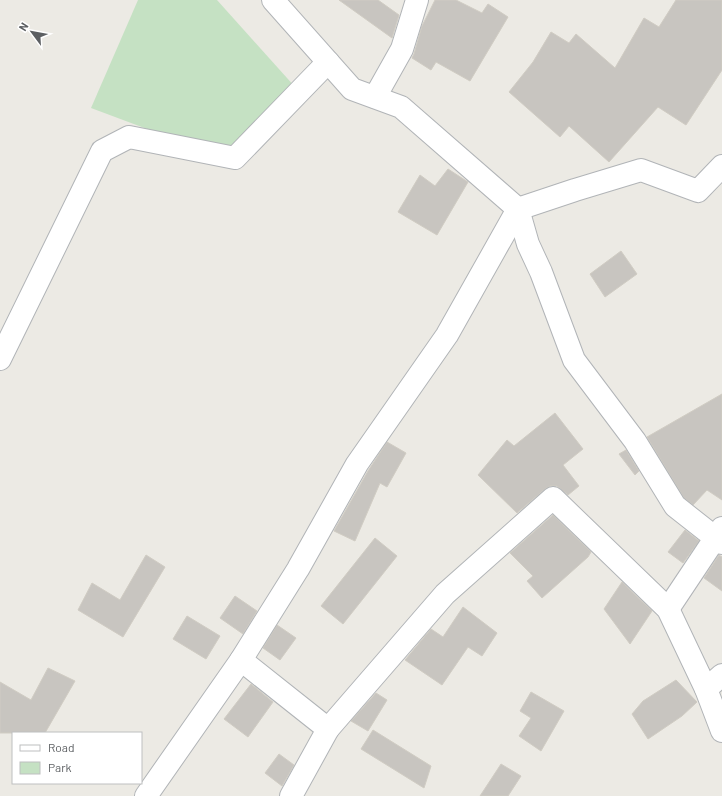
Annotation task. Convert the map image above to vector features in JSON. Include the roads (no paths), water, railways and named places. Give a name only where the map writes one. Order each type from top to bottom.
[{"type":"street","points":[[273,0],[352,89],[401,107],[518,209],[528,244],[541,272],[574,360],[635,441],[676,506],[720,536],[668,609]]},
{"type":"street","points":[[375,97],[402,49],[417,0]]},
{"type":"street","points":[[0,359],[102,151],[129,137],[235,158],[328,62]]},
{"type":"street","points":[[146,796],[241,660],[298,569],[357,464],[447,335],[518,209],[641,170],[698,191],[722,166]]},
{"type":"street","points":[[291,796],[328,730],[446,594],[553,498],[668,609],[706,689],[722,731]]},
{"type":"street","points":[[241,660],[328,730]]},
{"type":"street","points":[[706,689],[722,675]]}]
